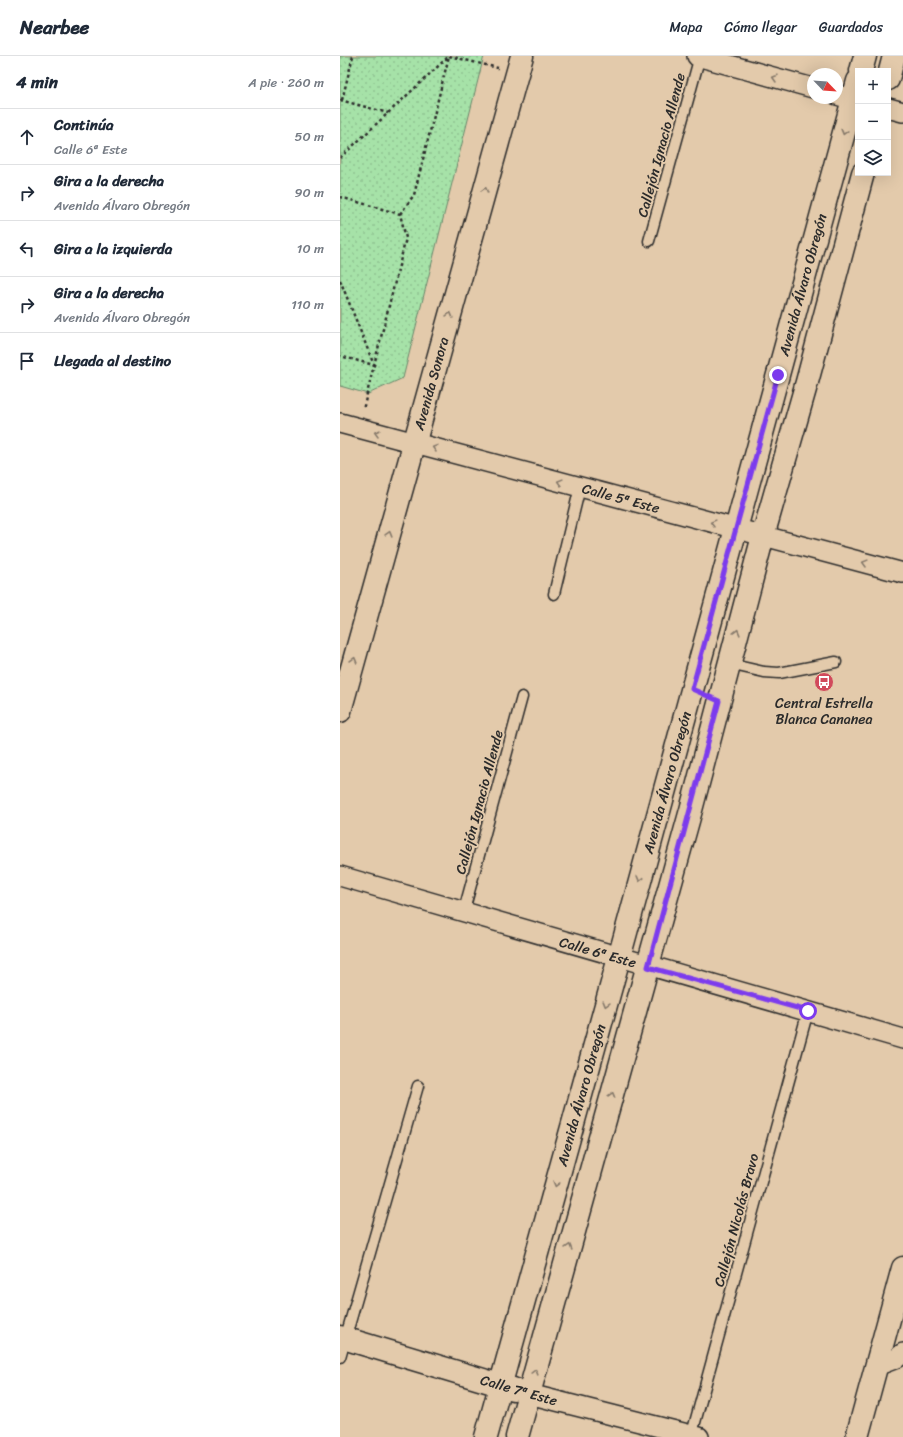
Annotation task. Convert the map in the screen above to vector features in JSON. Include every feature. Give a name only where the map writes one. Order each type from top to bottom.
[{"type":"street","points":[[699,56],[807,86]]},
{"type":"street","points":[[862,68],[865,56]]},
{"type":"street","points":[[891,68],[894,56]]},
{"type":"street","name":"Avenida Sonora","points":[[340,711],[520,64]]},
{"type":"street","name":"Avenida Álvaro Obregón","points":[[486,1437],[736,530],[852,94]]},
{"type":"street","points":[[891,109],[903,112]]},
{"type":"street","points":[[517,1437],[648,967],[763,536],[807,382],[862,176]]},
{"type":"street","points":[[778,375],[807,382]]},
{"type":"street","name":"Calle 5ª Este","points":[[340,423],[736,530],[903,573]]},
{"type":"street","points":[[692,689],[719,701]]},
{"type":"street","name":"Calle 6ª Este","points":[[340,876],[464,914],[903,1039]]},
{"type":"street","points":[[574,1117],[605,1122]]},
{"type":"street","points":[[857,1437],[903,1268]]},
{"type":"street","name":"Calle 7ª Este","points":[[342,1344],[694,1436]]},
{"type":"street","points":[[876,1366],[897,1358],[903,1353]]},
{"type":"lane","name":"Callejón Ignacio Allende","points":[[649,241],[699,56]]},
{"type":"lane","points":[[554,594],[580,487]]},
{"type":"lane","points":[[729,664],[764,672],[779,673],[836,662]]},
{"type":"lane","name":"Callejón Ignacio Allende","points":[[464,914],[522,697]]},
{"type":"lane","name":"Callejón Nicolás Bravo","points":[[694,1436],[808,1011]]},
{"type":"lane","points":[[342,1344],[418,1086]]},
{"type":"path","points":[[353,56],[341,100],[388,113]]},
{"type":"path","points":[[449,56],[520,64]]},
{"type":"path","points":[[340,158],[449,56],[414,195],[400,214]]},
{"type":"path","points":[[340,197],[400,214]]},
{"type":"path","points":[[358,428],[406,238],[400,214]]},
{"type":"path","points":[[340,280],[374,366]]},
{"type":"path","points":[[340,356],[374,366]]},
{"type":"green space","points":[[340,56],[484,56],[403,378],[368,394],[340,386]]},
{"type":"place","name":"Central Estrella Blanca Cananea","points":[[824,682]]},
{"type":"route","points":[[778,375],[692,689],[719,701],[648,967],[808,1011]]}]
